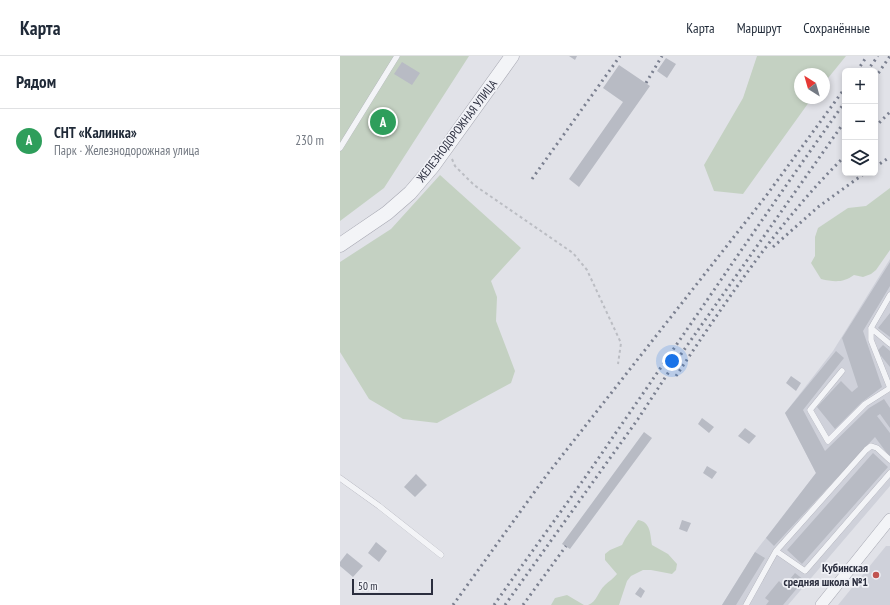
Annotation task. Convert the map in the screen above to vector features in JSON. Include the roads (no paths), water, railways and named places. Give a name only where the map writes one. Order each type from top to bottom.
[{"type":"street","name":"ЖЕЛЕЗНОДОРОЖНАЯ УЛИЦА","points":[[340,245],[387,213],[410,193],[433,166],[512,56]]},
{"type":"street","points":[[821,605],[890,519]]},
{"type":"lane","points":[[340,148],[397,56]]},
{"type":"lane","points":[[842,371],[810,410],[828,441],[865,404],[890,388],[871,340],[871,328],[889,298]]},
{"type":"lane","points":[[871,328],[890,344]]},
{"type":"lane","points":[[746,605],[776,551],[866,450],[871,446],[877,448],[890,460]]},
{"type":"lane","points":[[776,551],[805,571],[890,473]]},
{"type":"lane","points":[[340,478],[379,506],[441,555]]},
{"type":"railway","points":[[532,179],[620,56]]},
{"type":"railway","points":[[646,83],[662,56]]},
{"type":"railway","points":[[859,68],[867,56]]},
{"type":"railway","points":[[869,68],[878,56]]},
{"type":"railway","points":[[878,74],[890,56]]},
{"type":"railway","points":[[453,605],[546,476],[766,196],[842,92]]},
{"type":"railway","points":[[494,605],[585,477],[844,104]]},
{"type":"railway","points":[[878,124],[890,112]]},
{"type":"railway","points":[[505,605],[638,419],[672,367],[842,125]]},
{"type":"railway","points":[[878,165],[890,157]]},
{"type":"railway","points":[[676,376],[734,290],[776,234],[798,207],[842,159]]},
{"type":"railway","points":[[773,247],[818,207],[861,176]]},
{"type":"railway","points":[[523,605],[566,546]]},
{"type":"place","name":"СНТ «Калинка»","points":[[383,122]]},
{"type":"place","name":"Кубинская средняя школа №1","points":[[876,575]]}]
